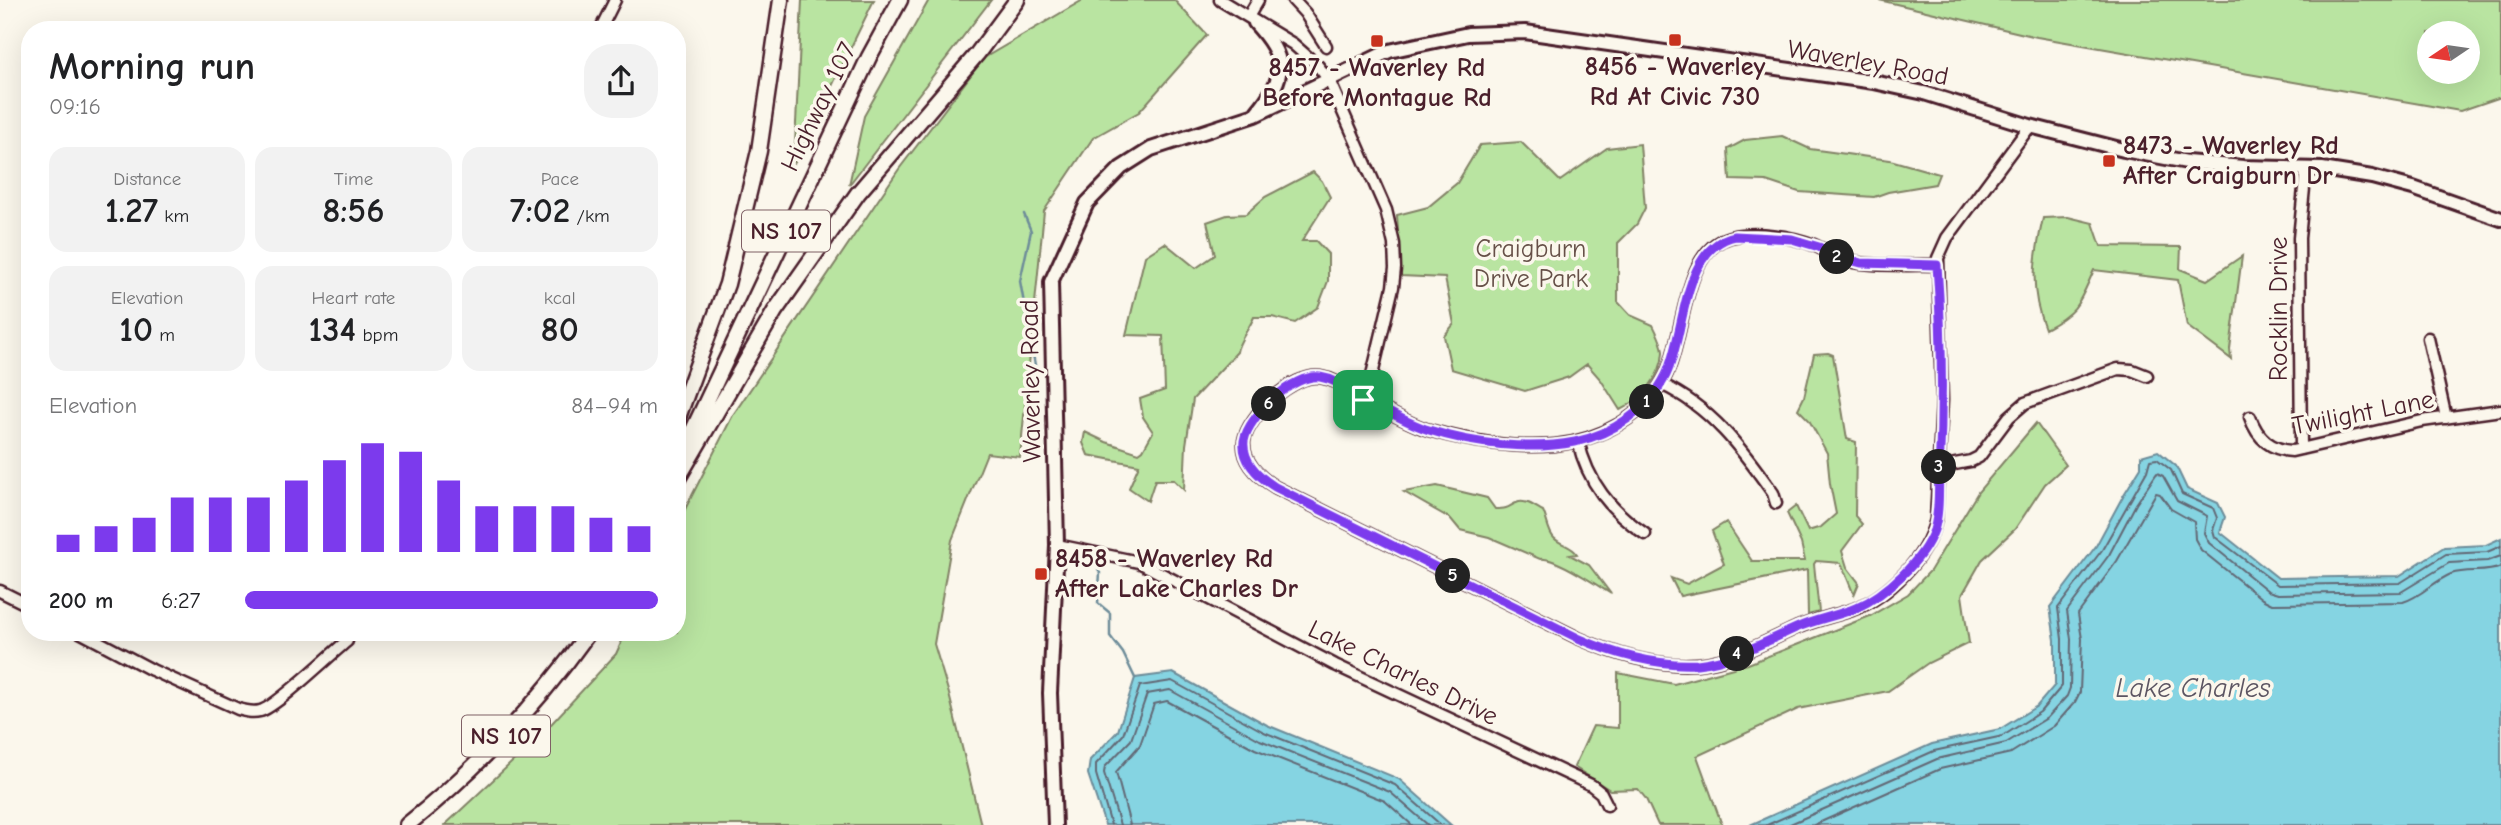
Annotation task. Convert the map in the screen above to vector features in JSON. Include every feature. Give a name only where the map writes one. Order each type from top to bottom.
[{"type":"highway","points":[[686,396],[727,284],[759,151],[781,0]]},
{"type":"highway","name":"Highway 107","points":[[686,445],[869,57],[900,0]]},
{"type":"highway","points":[[686,465],[782,300],[858,193],[977,54],[1017,0]]},
{"type":"highway","name":"NS 107","points":[[407,825],[449,792],[510,732],[583,641]]},
{"type":"main road","points":[[1251,20],[1278,53],[1280,60],[1274,92],[1255,115]]},
{"type":"main road","name":"Waverley Road","points":[[1055,825],[1050,693],[1057,545],[1051,282],[1087,203],[1121,168],[1151,149],[1255,115],[1389,51],[1468,34],[1525,32],[1874,82],[1924,93],[2030,126],[2124,150],[2187,162],[2344,171],[2413,188],[2501,219]]},
{"type":"street","points":[[604,21],[615,0]]},
{"type":"street","points":[[1220,0],[1293,44],[1318,66],[1329,80],[1386,210],[1394,244],[1393,287],[1372,375],[1363,400]]},
{"type":"street","points":[[1251,20],[1258,0]]},
{"type":"street","points":[[1293,0],[1326,46]]},
{"type":"street","points":[[1937,265],[1861,263],[1792,239],[1763,236],[1728,238],[1712,246],[1698,265],[1678,342],[1661,384],[1637,413],[1608,430],[1578,441],[1553,446],[1508,444],[1466,438],[1427,430],[1363,400],[1344,385],[1319,377],[1292,383],[1272,401],[1252,424],[1244,441],[1247,459],[1258,475],[1275,487],[1578,638],[1627,656],[1675,664],[1697,664],[1730,656],[1813,620],[1853,609],[1881,593],[1905,572],[1933,531],[1936,519],[1942,400],[1937,265],[1940,251],[2030,126]]},
{"type":"street","name":"Rocklin Drive","points":[[2301,449],[2300,238],[2306,168]]},
{"type":"street","points":[[2428,338],[2446,418]]},
{"type":"street","points":[[1939,467],[1979,457],[2009,417],[2032,400],[2118,369],[2132,370],[2147,376]]},
{"type":"street","points":[[1661,384],[1698,406],[1729,433],[1773,493],[1776,503]]},
{"type":"street","name":"Twilight Lane","points":[[2250,417],[2257,433],[2269,444],[2286,451],[2446,418],[2501,410]]},
{"type":"street","points":[[1578,441],[1586,469],[1598,491],[1618,513],[1645,534]]},
{"type":"street","name":"Lake Charles Drive","points":[[1057,545],[1112,555],[1146,565],[1335,665],[1594,787],[1601,793],[1607,805]]},
{"type":"street","points":[[0,591],[21,602]]},
{"type":"street","points":[[97,641],[160,674],[238,709],[251,712],[266,709],[346,641]]},
{"type":"green space","points":[[802,0],[874,0],[794,164]]},
{"type":"green space","points":[[929,0],[991,0],[849,185],[864,116]]},
{"type":"green space","points":[[1083,0],[1174,0],[1207,35],[1139,112],[1093,138],[1044,211],[1020,457],[987,453],[952,540],[934,644],[981,825],[445,825],[540,736],[616,654],[622,641],[686,641],[686,507],[733,415],[899,169],[984,58]]},
{"type":"green space","points":[[1879,0],[2501,0],[2501,97],[2460,111],[2037,37]]},
{"type":"green space","points":[[1782,136],[1810,149],[1890,160],[1939,174],[1935,184],[1874,197],[1799,192],[1766,181],[1730,180],[1728,149],[1745,140]]},
{"type":"green space","name":"Craigburn Drive Park","points":[[1521,142],[1560,181],[1607,148],[1640,144],[1645,208],[1637,224],[1618,243],[1618,302],[1630,315],[1653,325],[1663,352],[1659,370],[1649,387],[1620,410],[1587,364],[1569,377],[1525,391],[1451,369],[1444,336],[1454,324],[1445,278],[1401,276],[1397,215],[1428,207],[1457,183],[1480,145]]},
{"type":"green space","points":[[1313,172],[1322,181],[1330,197],[1302,241],[1316,241],[1328,254],[1328,281],[1318,307],[1295,323],[1272,317],[1254,317],[1237,352],[1193,399],[1186,445],[1184,490],[1174,480],[1155,480],[1148,501],[1129,488],[1139,465],[1088,455],[1083,443],[1085,432],[1139,453],[1153,432],[1143,417],[1140,399],[1165,390],[1163,336],[1126,335],[1145,256],[1165,243],[1196,268],[1215,255],[1207,222],[1227,215],[1246,214],[1265,197]]},
{"type":"green space","points":[[2068,217],[2093,223],[2101,246],[2181,247],[2180,269],[2207,280],[2242,256],[2231,359],[2187,326],[2178,280],[2094,270],[2077,305],[2065,317],[2045,329],[2035,287],[2035,261],[2043,218]]},
{"type":"green space","points":[[1814,354],[1833,355],[1847,439],[1856,442],[1855,516],[1862,524],[1842,551],[1847,567],[1859,583],[1854,595],[1841,563],[1816,561],[1814,564],[1819,612],[1808,615],[1807,570],[1680,596],[1671,578],[1687,584],[1724,564],[1712,531],[1726,522],[1752,561],[1805,561],[1801,543],[1787,513],[1796,506],[1808,531],[1821,527],[1836,514],[1827,453],[1809,420],[1798,409],[1804,397]]},
{"type":"green space","points":[[2036,423],[2066,465],[2045,484],[2015,529],[1982,560],[1962,595],[1969,643],[1928,663],[1888,691],[1798,709],[1697,756],[1722,825],[1658,825],[1646,799],[1638,789],[1610,790],[1574,767],[1593,726],[1618,728],[1618,673],[1674,684],[1748,664],[1870,616],[1908,594],[1930,571],[1978,492]]},
{"type":"green space","points":[[1437,486],[1487,498],[1495,509],[1522,502],[1543,511],[1554,538],[1577,554],[1570,555],[1589,565],[1611,594],[1555,562],[1540,559],[1489,537],[1460,530],[1451,519],[1404,492]]},
{"type":"water","name":"Lake Charles","points":[[2158,451],[2176,466],[2187,489],[2218,503],[2225,517],[2220,532],[2278,578],[2399,576],[2444,547],[2486,545],[2501,538],[2501,825],[1750,825],[1932,744],[2000,729],[2037,706],[2055,685],[2055,640],[2050,607],[2096,546],[2141,467],[2141,456]]},
{"type":"water","points":[[1173,673],[1267,725],[1399,779],[1451,825],[1105,825],[1088,774],[1090,760],[1118,731],[1135,678]]},
{"type":"waterway","points":[[1024,214],[1031,231],[1020,281],[1036,371]]},
{"type":"waterway","points":[[1094,559],[1100,573],[1098,603],[1110,613],[1110,636],[1123,653],[1135,678]]},
{"type":"place","name":"8456 - Waverley Rd At Civic 730","points":[[1675,40]]},
{"type":"place","name":"8457 - Waverley Rd Before Montague Rd","points":[[1377,41]]},
{"type":"place","name":"8473 - Waverley Rd After Craigburn Dr","points":[[2109,161]]},
{"type":"place","name":"8458 - Waverley Rd After Lake Charles Dr","points":[[1041,574]]},
{"type":"route","points":[[1735,236],[1792,239],[1853,262],[1937,265],[1942,400],[1936,519],[1928,541],[1905,572],[1874,598],[1853,609],[1813,620],[1741,652],[1697,664],[1675,664],[1627,656],[1578,638],[1275,487],[1258,475],[1247,459],[1244,441],[1252,424],[1292,383],[1310,377],[1329,379],[1344,385],[1363,400],[1427,430],[1466,438],[1508,444],[1553,446],[1578,441],[1608,430],[1637,413],[1661,384],[1678,342],[1698,265],[1707,251],[1718,242],[1735,236]]}]
